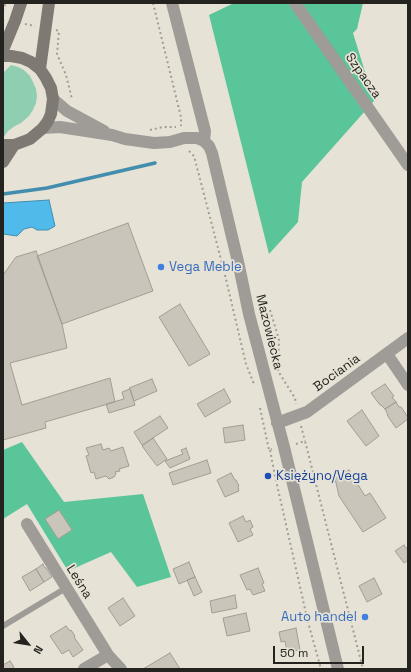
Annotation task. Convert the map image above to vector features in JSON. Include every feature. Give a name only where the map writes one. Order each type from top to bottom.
[{"type":"main road","points":[[3,50],[21,3]]},
{"type":"main road","points":[[40,69],[49,3]]},
{"type":"main road","points":[[3,56],[22,58],[31,62],[40,69],[51,88],[53,99],[48,121],[43,128],[30,139],[9,145],[3,162]]},
{"type":"street","name":"Mazowiecka","points":[[172,3],[205,131],[204,141],[209,146],[212,153],[249,314],[284,447],[338,669]]},
{"type":"street","name":"Szpacza","points":[[295,3],[408,166]]},
{"type":"street","points":[[53,99],[68,111],[112,135]]},
{"type":"street","points":[[43,128],[60,127],[154,143],[170,142],[184,138],[197,138],[204,141]]},
{"type":"street","name":"Bociania","points":[[277,422],[307,412],[408,338]]},
{"type":"street","points":[[387,354],[408,385]]},
{"type":"street","name":"Leśna","points":[[27,524],[108,655],[121,669]]},
{"type":"street","points":[[84,669],[108,655]]},
{"type":"lane","points":[[3,626],[66,588]]},
{"type":"path","points":[[3,11],[6,3]]},
{"type":"path","points":[[147,130],[182,127],[181,117],[153,3]]},
{"type":"path","points":[[15,21],[59,31],[57,54],[66,75],[72,100]]},
{"type":"path","points":[[184,138],[185,146],[194,156],[224,271]]},
{"type":"path","points":[[270,310],[279,340],[278,371],[295,398],[305,441]]},
{"type":"path","points":[[270,450],[274,476],[308,622],[321,669]]},
{"type":"green space","points":[[234,3],[363,3],[357,29],[353,33],[374,101],[302,182],[298,222],[269,254],[209,15]]},
{"type":"green space","points":[[11,65],[24,70],[30,76],[36,89],[37,96],[36,103],[29,116],[8,131],[3,138],[3,73]]},
{"type":"green space","points":[[22,442],[64,502],[143,494],[171,577],[137,587],[111,552],[68,571],[27,504],[3,519],[3,450]]},
{"type":"water","points":[[49,200],[55,226],[48,230],[37,230],[32,227],[24,229],[17,236],[3,234],[3,203]]},
{"type":"building","points":[[128,223],[153,291],[62,324],[37,256]]},
{"type":"building","points":[[36,251],[62,324],[67,348],[10,363],[22,405],[110,378],[115,402],[45,422],[46,428],[3,440],[3,275],[16,257]]},
{"type":"building","points":[[180,304],[210,354],[189,366],[159,317]]},
{"type":"building","points":[[152,379],[157,391],[134,401],[129,388]]},
{"type":"building","points":[[385,384],[394,396],[392,397],[396,402],[385,409],[371,393]]},
{"type":"building","points":[[130,389],[135,405],[109,413],[106,404],[124,399],[122,392]]},
{"type":"building","points":[[224,389],[231,402],[205,417],[197,404]]},
{"type":"building","points":[[396,402],[399,407],[401,407],[408,419],[396,428],[387,415],[385,409]]},
{"type":"building","points":[[362,410],[379,436],[366,446],[347,421]]},
{"type":"building","points":[[160,416],[168,428],[142,445],[134,432]]},
{"type":"building","points":[[243,425],[245,440],[225,443],[223,428]]},
{"type":"building","points":[[153,438],[167,459],[157,466],[142,446]]},
{"type":"building","points":[[101,444],[103,450],[109,448],[111,451],[123,447],[129,466],[119,469],[120,471],[115,472],[116,474],[114,477],[109,479],[106,476],[96,479],[94,472],[91,473],[86,456],[89,455],[86,448]]},
{"type":"building","points":[[186,448],[190,459],[170,468],[165,461],[183,454],[181,450]]},
{"type":"building","points":[[207,460],[211,473],[173,485],[169,473]]},
{"type":"building","points":[[349,470],[365,496],[370,493],[386,518],[363,532],[339,496],[335,479]]},
{"type":"building","points":[[231,473],[239,486],[239,491],[225,497],[217,480]]},
{"type":"building","points":[[59,510],[72,530],[58,539],[45,519]]},
{"type":"building","points":[[243,516],[246,522],[250,520],[253,527],[250,529],[253,535],[238,542],[229,523]]},
{"type":"building","points":[[404,545],[408,550],[408,560],[404,563],[395,551]]},
{"type":"building","points":[[189,562],[195,577],[179,584],[173,569]]},
{"type":"building","points":[[43,564],[52,577],[44,582],[36,569]]},
{"type":"building","points":[[258,568],[264,583],[262,584],[265,591],[253,595],[250,589],[247,590],[240,575]]},
{"type":"building","points":[[36,569],[44,582],[30,591],[22,577]]},
{"type":"building","points":[[195,577],[202,592],[194,596],[187,580]]},
{"type":"building","points":[[374,578],[382,594],[367,602],[359,586]]},
{"type":"building","points":[[235,595],[237,608],[212,613],[210,601]]},
{"type":"building","points":[[123,598],[135,616],[120,626],[108,608]]},
{"type":"building","points":[[246,613],[250,631],[227,636],[223,618]]},
{"type":"building","points":[[66,626],[70,631],[71,630],[83,650],[73,657],[69,650],[62,654],[50,636]]},
{"type":"building","points":[[296,628],[300,650],[287,652],[285,641],[281,642],[279,632]]},
{"type":"building","points":[[170,653],[180,669],[143,669]]},
{"type":"building","points":[[10,661],[14,667],[12,668],[13,669],[3,669],[3,665]]},
{"type":"waterway","points":[[3,194],[47,188],[155,163]]},
{"type":"place","name":"Vega Meble","points":[[161,267]]},
{"type":"place","name":"Księżyno/Vega","points":[[268,476]]},
{"type":"place","name":"Auto handel","points":[[365,617]]}]
